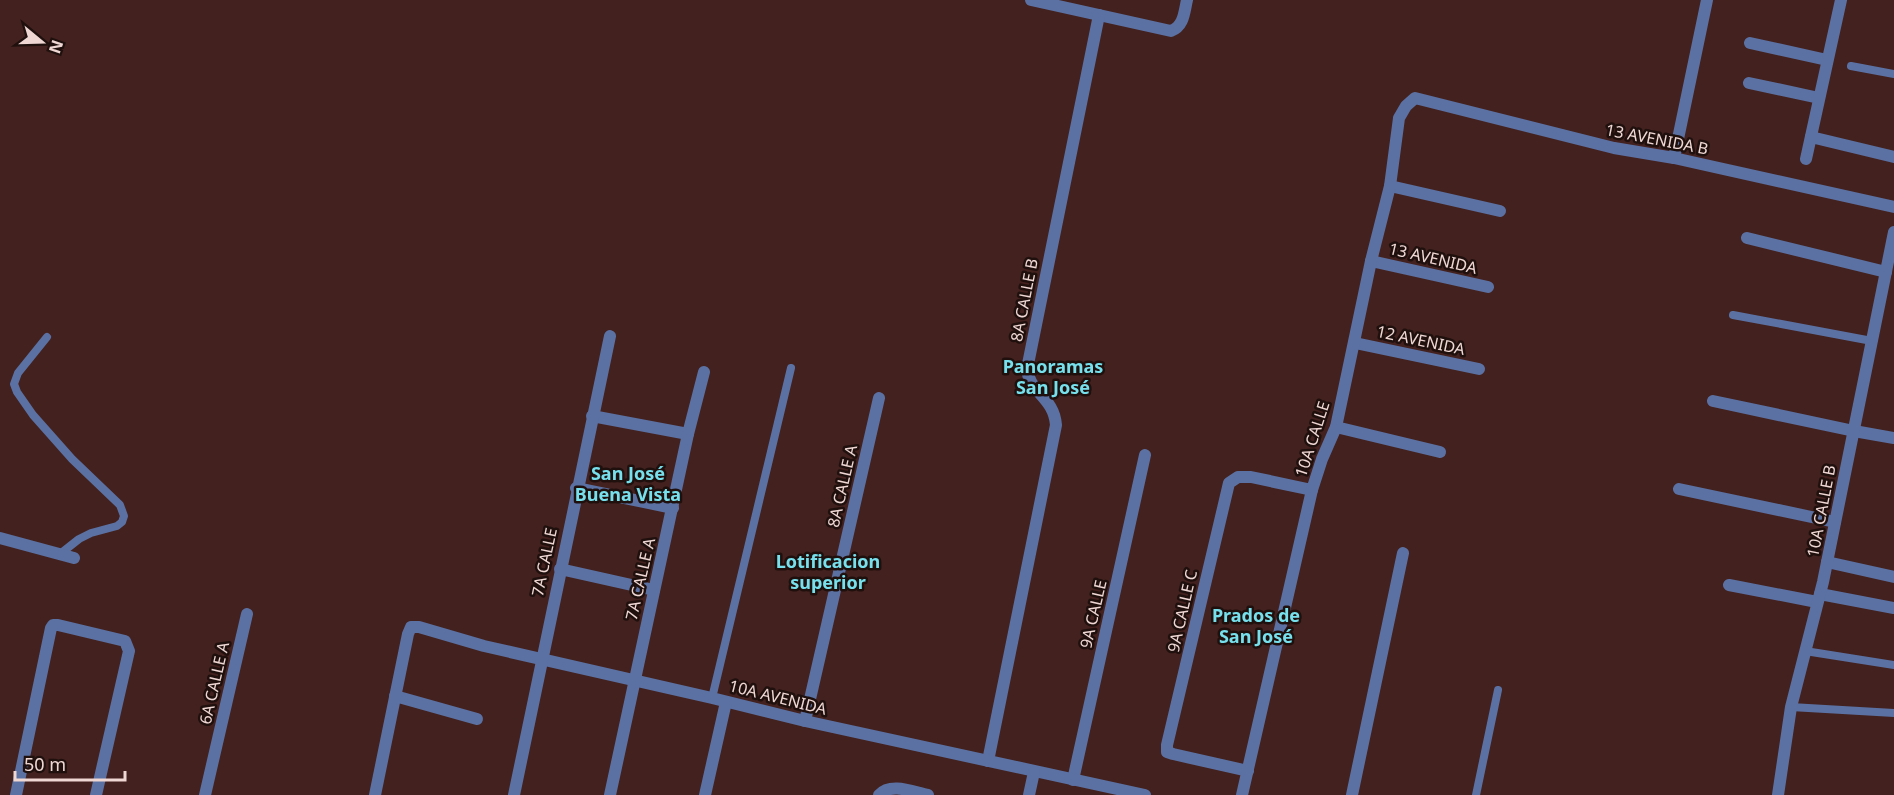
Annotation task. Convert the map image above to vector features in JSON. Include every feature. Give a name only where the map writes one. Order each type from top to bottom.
[{"type":"street","points":[[1034,0],[1171,31],[1182,24],[1186,0]]},
{"type":"street","points":[[1674,159],[1707,0]]},
{"type":"street","points":[[1806,159],[1841,0]]},
{"type":"street","name":"8A CALLE B","points":[[988,761],[1056,425],[1053,408],[1030,381],[1027,369],[1099,15]]},
{"type":"street","points":[[1750,43],[1827,60]]},
{"type":"street","points":[[1749,83],[1819,98]]},
{"type":"street","name":"13 AVENIDA B","points":[[1415,98],[1614,148],[1894,207]]},
{"type":"street","name":"10A CALLE","points":[[1242,795],[1312,490],[1336,427],[1371,261],[1390,186],[1399,118],[1406,106],[1415,98]]},
{"type":"street","points":[[1810,137],[1894,157]]},
{"type":"street","points":[[1390,186],[1500,210]]},
{"type":"street","name":"10A CALLE B","points":[[1778,795],[1791,707],[1827,562],[1894,232]]},
{"type":"street","points":[[1747,238],[1886,272]]},
{"type":"street","name":"13 AVENIDA","points":[[1371,261],[1488,287]]},
{"type":"street","name":"7A CALLE","points":[[513,795],[576,488],[610,336]]},
{"type":"street","name":"12 AVENIDA","points":[[1355,343],[1479,369]]},
{"type":"street","name":"7A CALLE A","points":[[610,795],[688,434],[704,372]]},
{"type":"street","name":"8A CALLE A","points":[[805,722],[879,398]]},
{"type":"street","points":[[1713,401],[1894,438]]},
{"type":"street","points":[[592,416],[688,434]]},
{"type":"street","points":[[1336,427],[1440,452]]},
{"type":"street","name":"9A CALLE","points":[[1073,780],[1145,455]]},
{"type":"street","name":"9A CALLE C","points":[[1248,771],[1173,754],[1167,752],[1167,745],[1229,483],[1238,477],[1251,477],[1312,490]]},
{"type":"street","points":[[576,488],[673,508]]},
{"type":"street","points":[[1679,489],[1835,522]]},
{"type":"street","points":[[0,538],[74,558]]},
{"type":"street","points":[[1352,795],[1403,553]]},
{"type":"street","points":[[1827,562],[1894,577]]},
{"type":"street","points":[[560,569],[654,590]]},
{"type":"street","points":[[1729,585],[1894,608]]},
{"type":"street","name":"6A CALLE A","points":[[205,795],[247,614]]},
{"type":"street","points":[[16,795],[51,628],[53,625],[58,625],[125,641],[129,651],[96,795]]},
{"type":"street","name":"10A AVENIDA","points":[[395,696],[408,633],[411,627],[419,627],[484,646],[712,698],[805,722],[1145,795]]},
{"type":"street","points":[[375,795],[395,696],[477,719]]},
{"type":"street","points":[[705,795],[726,702]]},
{"type":"street","points":[[1029,795],[1034,772]]},
{"type":"street","points":[[879,795],[882,791],[892,788],[928,795]]},
{"type":"lane","points":[[1851,66],[1894,74]]},
{"type":"lane","points":[[1733,315],[1872,341]]},
{"type":"lane","points":[[47,337],[18,373],[14,384],[17,392],[33,415],[72,459],[120,505],[124,516],[122,522],[117,526],[91,533],[60,554]]},
{"type":"lane","points":[[712,698],[791,368]]},
{"type":"lane","points":[[1805,651],[1894,664]]},
{"type":"lane","points":[[1476,795],[1498,690]]},
{"type":"lane","points":[[1791,707],[1894,713]]},
{"type":"district","name":"Panoramas San José","points":[[1053,376]]},
{"type":"district","name":"San José Buena Vista","points":[[628,483]]},
{"type":"district","name":"Lotificacion superior","points":[[828,571]]},
{"type":"district","name":"Prados de San José","points":[[1256,625]]}]
